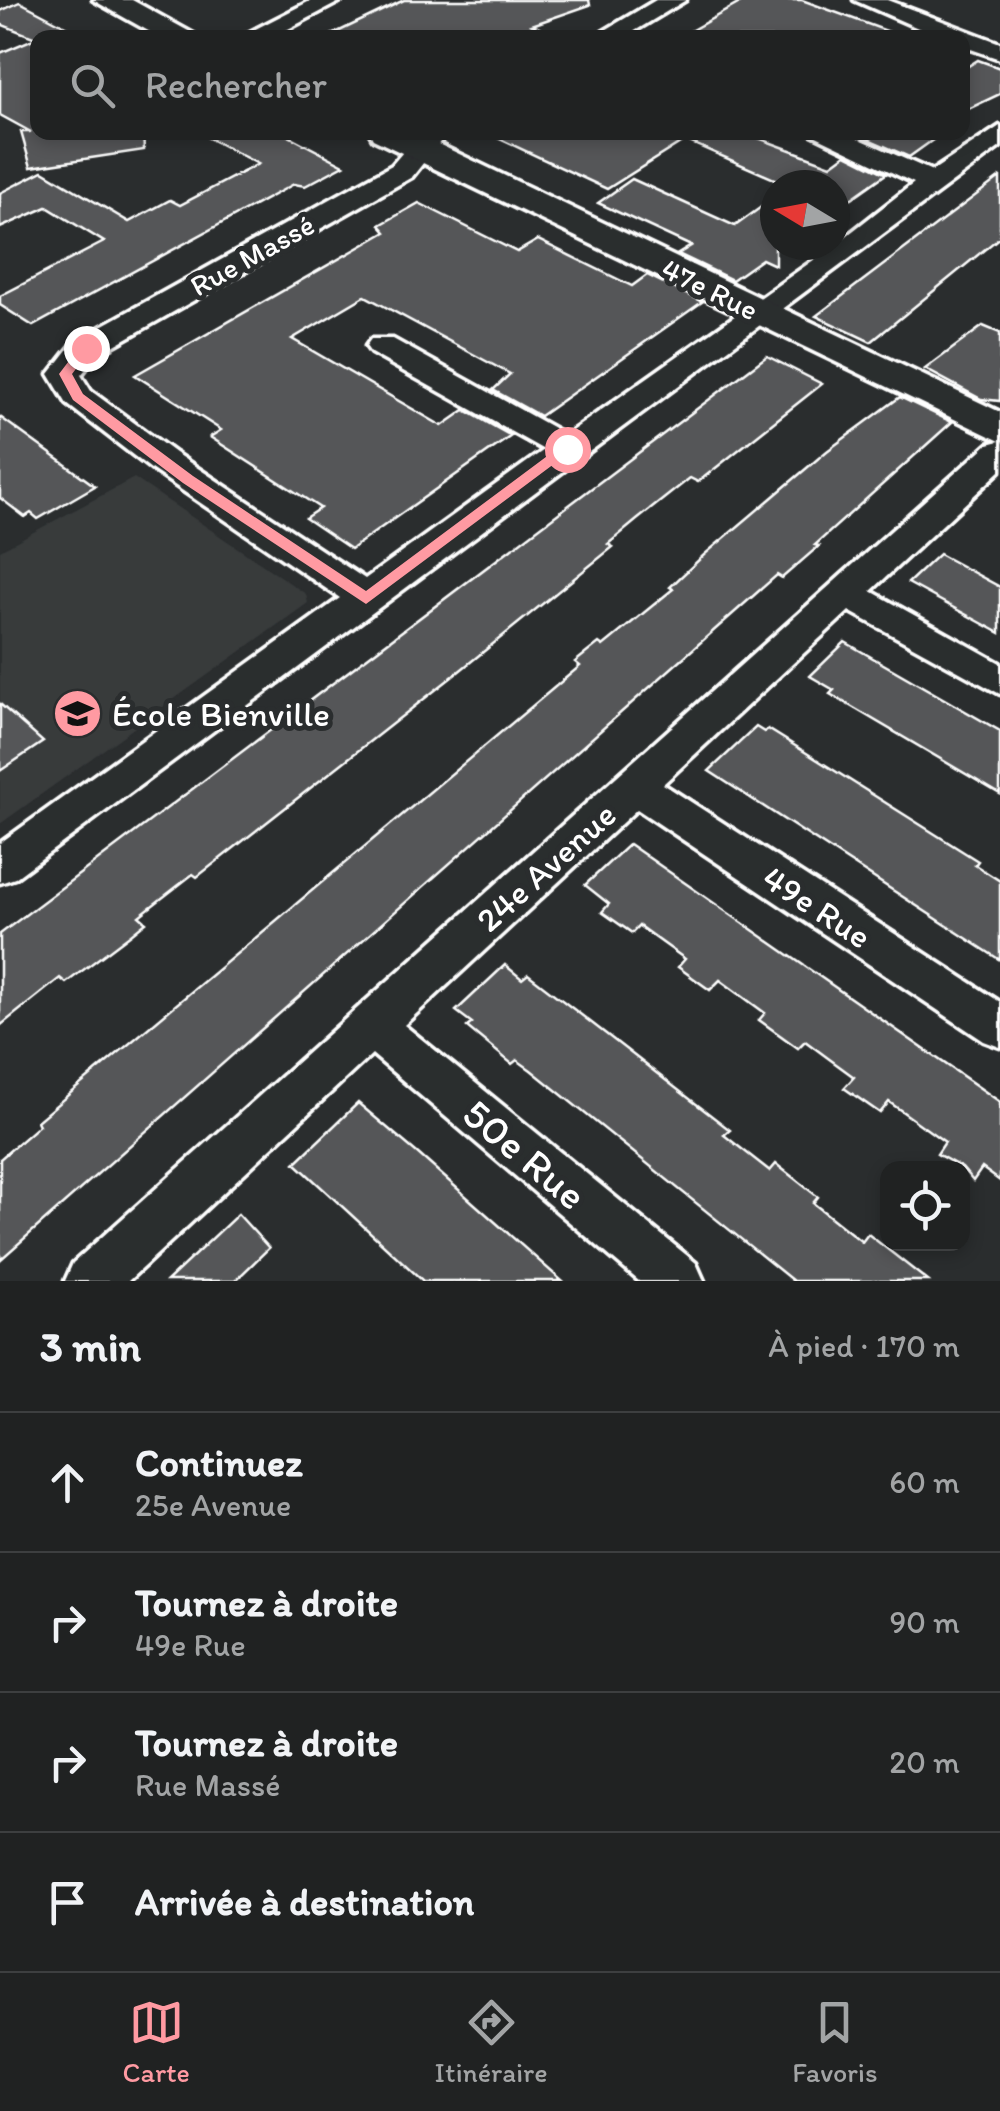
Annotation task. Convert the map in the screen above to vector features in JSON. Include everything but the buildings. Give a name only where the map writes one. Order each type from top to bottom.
[{"type":"street","points":[[108,0],[170,30]]},
{"type":"street","points":[[267,30],[331,0]]},
{"type":"street","points":[[619,30],[674,0]]},
{"type":"street","points":[[866,0],[943,30]]},
{"type":"street","points":[[970,40],[1000,52]]},
{"type":"street","points":[[0,866],[1000,134]]},
{"type":"street","points":[[839,140],[934,182]]},
{"type":"street","name":"47e Rue","points":[[427,142],[756,311],[1000,428]]},
{"type":"street","name":"Rue Massé","points":[[366,598],[163,461],[78,397],[66,374],[86,348],[402,171],[427,142]]},
{"type":"street","points":[[382,346],[567,449]]},
{"type":"street","name":"24e Avenue","points":[[91,1281],[1000,452]]},
{"type":"street","points":[[845,593],[1000,680]]},
{"type":"street","name":"49e Rue","points":[[634,786],[1000,1026]]},
{"type":"street","name":"50e Rue","points":[[372,1026],[678,1281]]},
{"type":"shaded area","name":"École Bienville","points":[[134,478],[306,594],[308,603],[0,824],[0,550]]},
{"type":"place","name":"École Bienville","points":[[77,714]]},
{"type":"route","points":[[86,348],[72,361],[66,374],[68,386],[78,397],[142,441],[188,480],[366,598],[567,449]]}]
